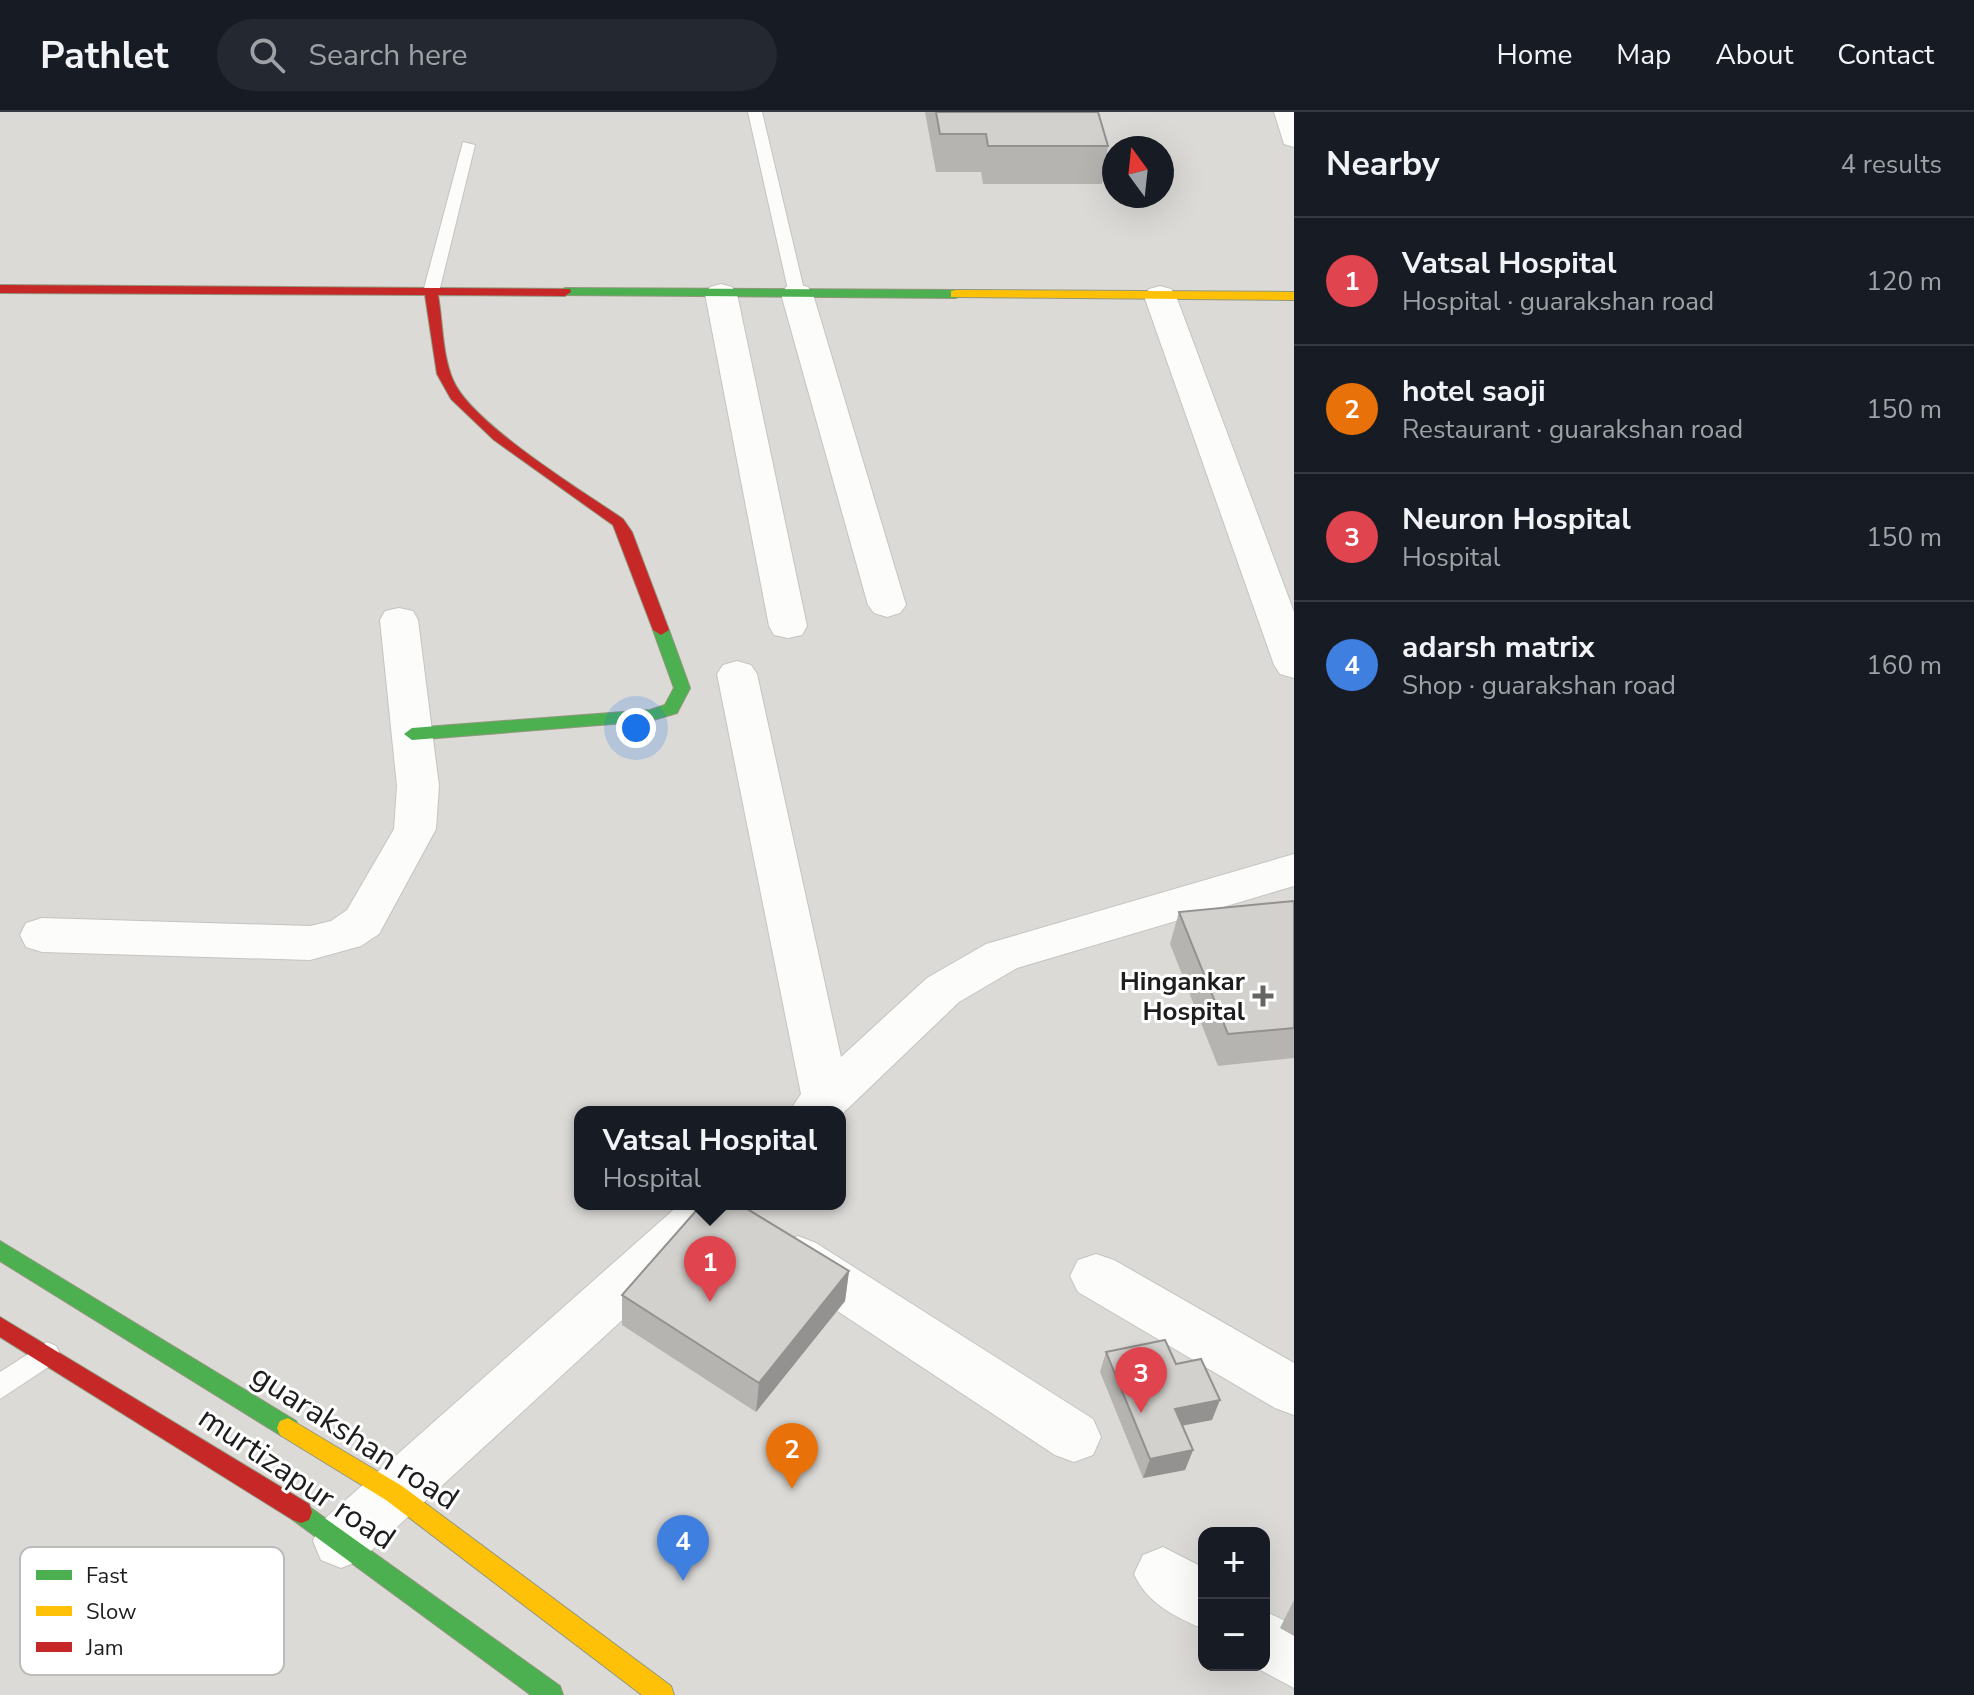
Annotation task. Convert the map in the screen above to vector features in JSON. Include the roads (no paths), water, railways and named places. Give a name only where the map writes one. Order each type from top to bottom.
[{"type":"street","points":[[0,289],[1294,296]]},
{"type":"street","points":[[412,734],[650,715],[671,709],[682,688],[625,532],[618,522],[474,414],[452,392],[447,382],[431,292]]},
{"type":"street","points":[[721,294],[788,626]]},
{"type":"street","points":[[797,294],[887,605]]},
{"type":"street","points":[[1160,296],[1294,665]]},
{"type":"street","points":[[42,935],[286,944],[310,943],[345,934],[363,922],[415,829],[418,786],[399,620]]},
{"type":"street","points":[[737,674],[819,1106]]},
{"type":"street","points":[[819,1106],[943,990],[1002,956],[1294,870]]},
{"type":"street","points":[[341,1541],[707,1210]]},
{"type":"street","points":[[723,1210],[1074,1437]]},
{"type":"street","name":"guarakshan road","points":[[0,1250],[394,1493],[662,1695]]},
{"type":"street","points":[[1096,1276],[1294,1391]]},
{"type":"street","name":"murtizapur road","points":[[0,1326],[307,1516],[551,1695]]},
{"type":"street","points":[[1270,1644],[1294,1659]]},
{"type":"lane","points":[[755,112],[797,294]]},
{"type":"lane","points":[[431,292],[468,145]]},
{"type":"lane","points":[[0,1387],[48,1353]]},
{"type":"place","name":"Hingankar Hospital","points":[[1263,996]]},
{"type":"place","name":"Vatsal Hospital","points":[[710,1302]]},
{"type":"place","name":"Neuron Hospital","points":[[1141,1413]]},
{"type":"place","name":"hotel saoji","points":[[792,1489]]},
{"type":"place","name":"adarsh matrix","points":[[683,1581]]}]
